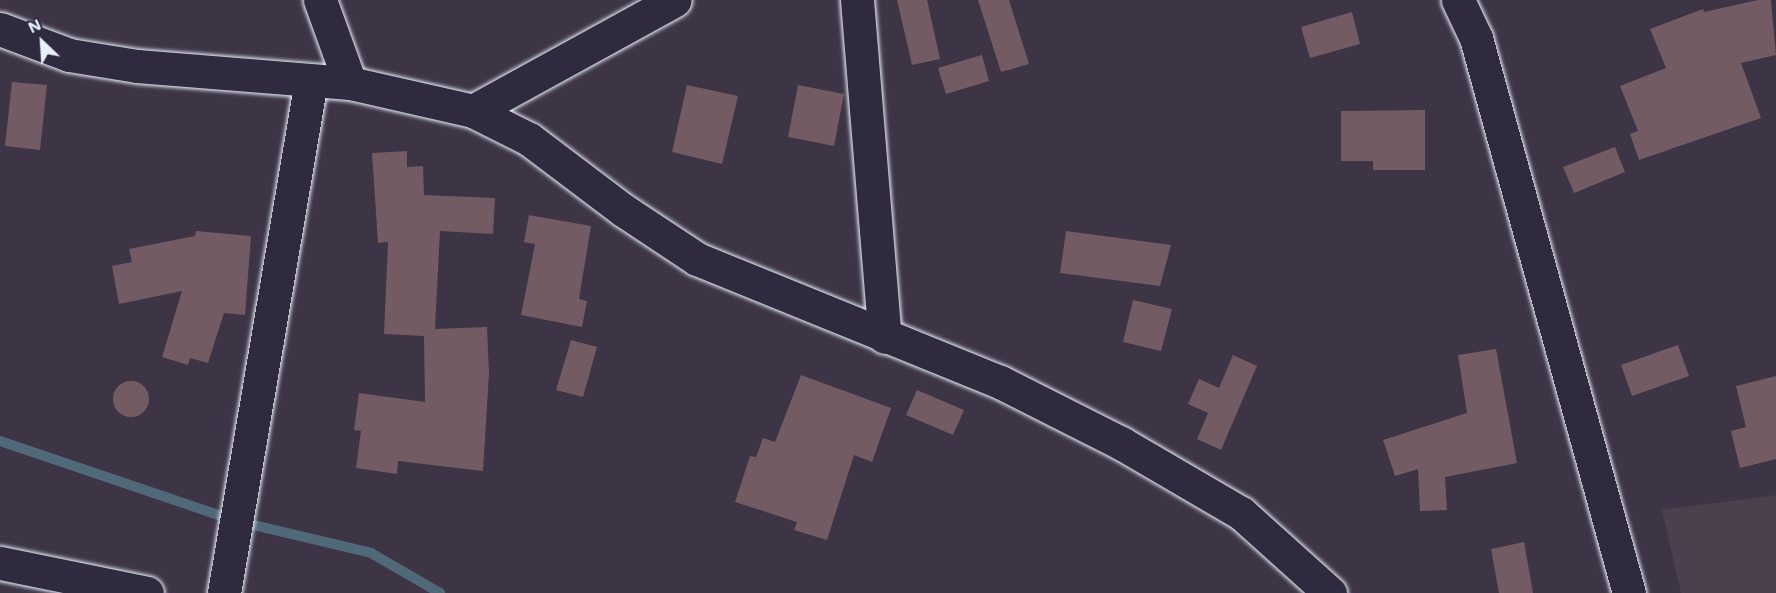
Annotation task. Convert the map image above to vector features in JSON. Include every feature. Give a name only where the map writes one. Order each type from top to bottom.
[{"type":"street","points":[[320,0],[350,83]]},
{"type":"street","points":[[472,111],[675,0]]},
{"type":"street","points":[[857,0],[885,337]]},
{"type":"street","points":[[1458,0],[1476,38],[1629,593]]},
{"type":"street","points":[[0,29],[69,55],[137,66],[350,83],[472,111],[529,139],[623,210],[697,259],[1000,382],[1121,442],[1241,513],[1330,593]]},
{"type":"street","points":[[224,593],[311,81]]},
{"type":"street","points":[[0,563],[90,589],[147,593]]},
{"type":"shaded area","points":[[1776,495],[1776,593],[1681,593],[1662,510]]},
{"type":"building","points":[[897,0],[927,0],[940,59],[912,65]]},
{"type":"building","points":[[978,0],[1009,0],[1029,64],[1001,72]]},
{"type":"building","points":[[1758,0],[1771,0],[1776,55],[1741,63],[1761,118],[1639,160],[1630,134],[1638,131],[1620,86],[1666,68],[1650,29],[1703,9],[1704,12]]},
{"type":"building","points":[[1352,12],[1360,44],[1310,58],[1301,27]]},
{"type":"building","points":[[982,55],[989,81],[946,94],[938,68]]},
{"type":"building","points":[[12,82],[47,85],[40,150],[5,146]]},
{"type":"building","points":[[687,85],[738,96],[722,164],[672,152]]},
{"type":"building","points":[[798,85],[844,94],[834,146],[788,137]]},
{"type":"building","points":[[1425,110],[1425,170],[1373,170],[1373,161],[1341,161],[1341,111]]},
{"type":"building","points":[[1615,147],[1625,172],[1574,193],[1563,167]]},
{"type":"building","points":[[407,151],[407,167],[423,166],[424,195],[495,198],[493,234],[440,231],[435,329],[487,327],[489,373],[483,471],[398,461],[397,474],[356,468],[361,431],[354,430],[359,393],[425,402],[424,336],[384,334],[388,242],[378,243],[372,153]]},
{"type":"building","points":[[529,215],[591,226],[579,299],[587,301],[582,327],[521,315],[535,244],[524,242]]},
{"type":"building","points":[[196,231],[251,236],[245,315],[224,313],[208,363],[190,358],[188,365],[162,357],[182,291],[119,304],[112,266],[132,262],[129,249],[195,236]]},
{"type":"building","points":[[1066,231],[1171,245],[1160,286],[1060,273]]},
{"type":"building","points":[[1133,300],[1172,309],[1161,351],[1123,342]]},
{"type":"building","points":[[571,340],[597,347],[583,397],[556,390]]},
{"type":"building","points":[[1678,345],[1689,376],[1632,396],[1621,365]]},
{"type":"building","points":[[1496,349],[1517,463],[1445,477],[1447,510],[1420,511],[1418,469],[1395,476],[1383,440],[1467,413],[1458,355]]},
{"type":"building","points":[[1233,355],[1257,366],[1221,450],[1197,439],[1208,413],[1188,404],[1199,379],[1219,388]]},
{"type":"building","points":[[801,375],[891,408],[872,462],[854,455],[827,540],[794,530],[797,522],[735,502],[750,456],[756,457],[763,438],[775,442]]},
{"type":"building","points":[[1776,376],[1776,459],[1740,468],[1731,431],[1746,427],[1736,386]]},
{"type":"building","points":[[131,381],[143,387],[149,399],[143,411],[131,417],[119,411],[113,399],[119,387]]},
{"type":"building","points":[[917,390],[964,410],[953,435],[906,415]]},
{"type":"building","points":[[1524,542],[1533,593],[1499,593],[1491,549]]},
{"type":"waterway","points":[[0,441],[237,521],[371,553],[440,593]]}]
